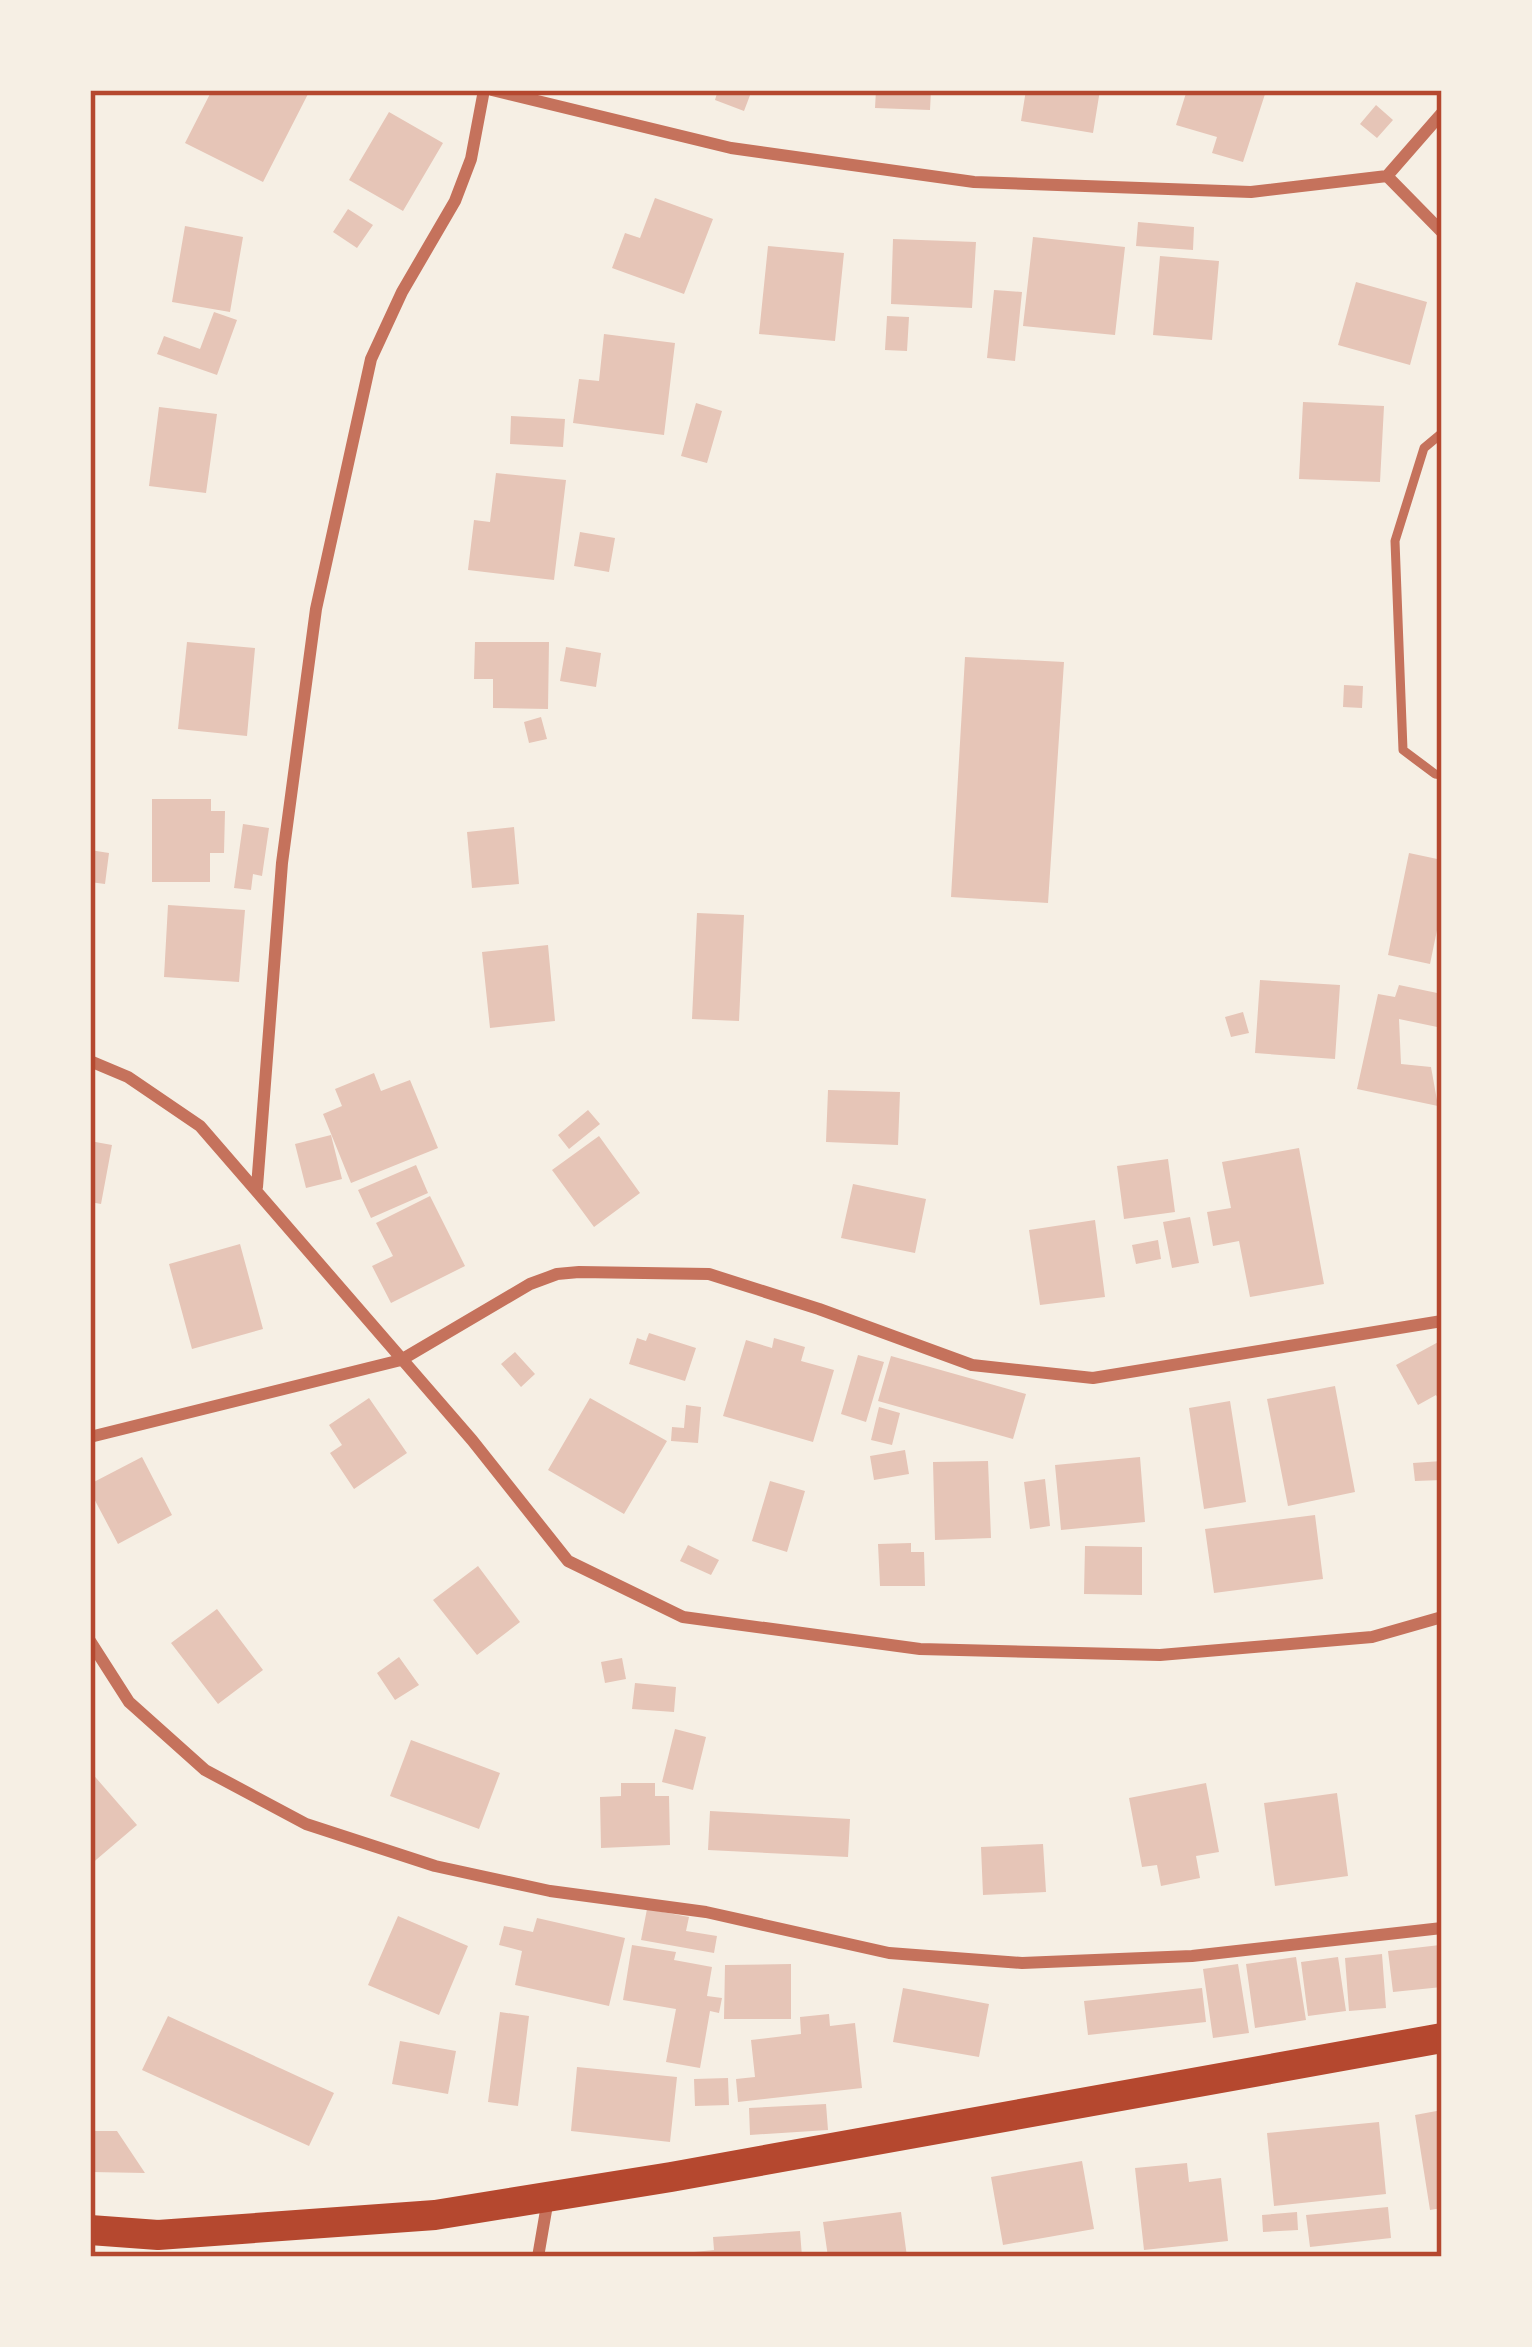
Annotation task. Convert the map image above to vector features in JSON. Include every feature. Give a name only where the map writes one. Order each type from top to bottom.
[{"type":"main road","points":[[90,2230],[158,2235],[435,2215],[548,2199],[1442,2038]]},
{"type":"street","points":[[256,1187],[282,863],[316,609],[370,359],[454,201],[471,159],[488,90],[731,148],[974,182],[1250,192],[1387,176],[1442,113]]},
{"type":"street","points":[[1387,176],[1442,232]]},
{"type":"street","points":[[90,1061],[128,1077],[200,1126],[472,1440],[568,1561],[683,1617],[920,1649],[1160,1655],[1372,1636],[1442,1617]]},
{"type":"street","points":[[90,1437],[401,1360],[530,1285],[557,1274],[579,1272],[709,1274],[972,1365],[1093,1378],[1442,1321]]},
{"type":"street","points":[[90,1641],[129,1702],[206,1769],[246,1792],[306,1824],[435,1866],[550,1891],[706,1912],[890,1953],[1022,1963],[1192,1956],[1442,1928]]},
{"type":"street","points":[[538,2257],[548,2199]]},
{"type":"lane","points":[[1442,433],[1424,448],[1395,541],[1403,750],[1442,775]]},
{"type":"building","points":[[212,90],[300,90],[308,94],[263,182],[185,143]]},
{"type":"building","points":[[718,90],[752,90],[744,111],[715,100]]},
{"type":"building","points":[[876,90],[931,90],[930,110],[875,108]]},
{"type":"building","points":[[1026,90],[1100,90],[1093,133],[1021,121]]},
{"type":"building","points":[[1187,90],[1266,91],[1243,162],[1212,153],[1217,137],[1176,125]]},
{"type":"building","points":[[1376,105],[1393,120],[1377,138],[1360,124]]},
{"type":"building","points":[[389,112],[443,143],[403,211],[349,180]]},
{"type":"building","points":[[655,198],[713,219],[684,294],[612,268],[625,233],[640,238]]},
{"type":"building","points":[[348,209],[373,225],[357,248],[333,232]]},
{"type":"building","points":[[1138,222],[1194,227],[1193,250],[1136,246]]},
{"type":"building","points":[[185,226],[243,237],[230,312],[172,302]]},
{"type":"building","points":[[1033,237],[1125,247],[1115,335],[1023,326]]},
{"type":"building","points":[[893,239],[976,242],[972,308],[891,304]]},
{"type":"building","points":[[768,246],[844,253],[835,341],[759,334]]},
{"type":"building","points":[[1160,256],[1219,261],[1212,340],[1153,335]]},
{"type":"building","points":[[1356,282],[1427,302],[1410,365],[1338,345]]},
{"type":"building","points":[[994,290],[1022,292],[1015,361],[987,358]]},
{"type":"building","points":[[214,312],[237,320],[217,375],[157,354],[164,336],[200,349]]},
{"type":"building","points":[[887,316],[909,317],[907,351],[885,350]]},
{"type":"building","points":[[604,334],[675,343],[664,435],[573,423],[579,379],[599,381]]},
{"type":"building","points":[[1303,402],[1384,406],[1380,482],[1299,479]]},
{"type":"building","points":[[696,403],[722,411],[707,463],[681,456]]},
{"type":"building","points":[[159,407],[217,414],[206,493],[149,486]]},
{"type":"building","points":[[511,416],[565,419],[563,447],[510,444]]},
{"type":"building","points":[[496,473],[566,480],[554,580],[468,570],[474,520],[490,522]]},
{"type":"building","points":[[580,532],[615,538],[609,572],[574,566]]},
{"type":"building","points":[[187,642],[255,648],[247,736],[178,729]]},
{"type":"building","points":[[475,642],[549,642],[548,709],[493,708],[493,679],[474,679]]},
{"type":"building","points":[[566,647],[601,653],[596,687],[560,681]]},
{"type":"building","points":[[965,657],[1064,662],[1048,903],[951,897]]},
{"type":"building","points":[[1344,685],[1363,686],[1362,708],[1343,707]]},
{"type":"building","points":[[541,717],[547,739],[529,743],[524,722]]},
{"type":"building","points":[[152,799],[211,799],[211,811],[225,811],[224,853],[210,853],[210,882],[152,882]]},
{"type":"building","points":[[243,824],[269,828],[262,876],[253,874],[251,890],[234,888]]},
{"type":"building","points":[[514,827],[519,884],[472,888],[467,832]]},
{"type":"building","points":[[90,850],[109,853],[105,884],[90,882]]},
{"type":"building","points":[[1409,853],[1442,860],[1442,906],[1430,964],[1388,955]]},
{"type":"building","points":[[168,905],[245,910],[239,982],[164,977]]},
{"type":"building","points":[[697,913],[744,915],[739,1021],[692,1019]]},
{"type":"building","points":[[548,945],[555,1021],[490,1028],[482,952]]},
{"type":"building","points":[[1260,980],[1340,985],[1335,1059],[1255,1053]]},
{"type":"building","points":[[1399,985],[1442,994],[1442,1028],[1399,1019],[1401,1064],[1431,1067],[1438,1106],[1357,1089],[1378,994],[1395,997]]},
{"type":"building","points":[[1243,1012],[1249,1033],[1231,1037],[1225,1017]]},
{"type":"building","points":[[374,1073],[381,1091],[410,1080],[438,1148],[351,1183],[323,1114],[342,1106],[335,1089]]},
{"type":"building","points":[[828,1090],[900,1092],[898,1145],[826,1142]]},
{"type":"building","points":[[588,1110],[600,1124],[569,1149],[558,1135]]},
{"type":"building","points":[[331,1135],[342,1179],[306,1188],[295,1144]]},
{"type":"building","points":[[599,1136],[640,1193],[594,1227],[552,1170]]},
{"type":"building","points":[[90,1141],[112,1145],[101,1204],[90,1202]]},
{"type":"building","points":[[1299,1148],[1324,1284],[1250,1297],[1239,1241],[1213,1246],[1207,1212],[1231,1208],[1222,1162]]},
{"type":"building","points":[[1168,1159],[1175,1212],[1124,1219],[1117,1166]]},
{"type":"building","points":[[416,1165],[428,1193],[371,1218],[358,1190]]},
{"type":"building","points":[[853,1184],[926,1199],[915,1253],[841,1238]]},
{"type":"building","points":[[430,1196],[465,1266],[391,1303],[372,1266],[393,1256],[376,1223]]},
{"type":"building","points":[[1190,1217],[1199,1263],[1172,1268],[1163,1222]]},
{"type":"building","points":[[1095,1220],[1105,1297],[1040,1305],[1029,1230]]},
{"type":"building","points":[[1158,1240],[1161,1259],[1136,1264],[1132,1245]]},
{"type":"building","points":[[240,1244],[263,1329],[192,1349],[169,1264]]},
{"type":"building","points":[[649,1333],[696,1348],[685,1381],[629,1364],[637,1338],[646,1341]]},
{"type":"building","points":[[774,1338],[805,1347],[801,1361],[834,1370],[813,1442],[723,1416],[746,1340],[772,1348]]},
{"type":"building","points":[[1442,1340],[1442,1405],[1436,1395],[1418,1405],[1396,1365]]},
{"type":"building","points":[[515,1352],[535,1374],[521,1387],[501,1364]]},
{"type":"building","points":[[858,1355],[884,1362],[866,1422],[841,1414]]},
{"type":"building","points":[[891,1356],[1026,1394],[1013,1439],[878,1401]]},
{"type":"building","points":[[1335,1386],[1355,1492],[1288,1506],[1267,1399]]},
{"type":"building","points":[[369,1398],[407,1453],[354,1489],[330,1453],[342,1445],[329,1425]]},
{"type":"building","points":[[590,1398],[667,1441],[624,1514],[548,1470]]},
{"type":"building","points":[[1230,1401],[1246,1502],[1204,1509],[1189,1408]]},
{"type":"building","points":[[686,1405],[701,1407],[698,1443],[671,1441],[672,1427],[684,1428]]},
{"type":"building","points":[[879,1407],[900,1413],[892,1445],[871,1440]]},
{"type":"building","points":[[905,1450],[909,1474],[874,1480],[870,1456]]},
{"type":"building","points":[[142,1457],[172,1515],[118,1544],[90,1484]]},
{"type":"building","points":[[1140,1457],[1145,1522],[1061,1530],[1055,1465]]},
{"type":"building","points":[[988,1461],[991,1538],[935,1540],[933,1462]]},
{"type":"building","points":[[1442,1461],[1442,1480],[1415,1481],[1413,1463]]},
{"type":"building","points":[[1045,1479],[1050,1526],[1030,1529],[1024,1482]]},
{"type":"building","points":[[770,1481],[805,1491],[787,1552],[752,1541]]},
{"type":"building","points":[[1315,1515],[1323,1579],[1214,1593],[1205,1529]]},
{"type":"building","points":[[911,1543],[911,1552],[924,1552],[925,1586],[880,1586],[878,1544]]},
{"type":"building","points":[[688,1545],[719,1560],[711,1575],[680,1561]]},
{"type":"building","points":[[1085,1546],[1142,1547],[1142,1595],[1084,1594]]},
{"type":"building","points":[[478,1566],[520,1622],[477,1655],[433,1600]]},
{"type":"building","points":[[217,1609],[263,1670],[218,1704],[171,1643]]},
{"type":"building","points":[[399,1657],[419,1685],[395,1700],[377,1673]]},
{"type":"building","points":[[622,1658],[626,1679],[605,1683],[601,1662]]},
{"type":"building","points":[[635,1683],[676,1687],[674,1712],[632,1709]]},
{"type":"building","points":[[675,1729],[706,1737],[693,1790],[662,1782]]},
{"type":"building","points":[[411,1740],[500,1773],[479,1829],[390,1796]]},
{"type":"building","points":[[90,1771],[137,1825],[90,1865]]},
{"type":"building","points":[[621,1783],[655,1783],[655,1796],[669,1796],[670,1845],[601,1848],[600,1797],[621,1796]]},
{"type":"building","points":[[1206,1783],[1219,1852],[1196,1856],[1200,1878],[1161,1886],[1157,1865],[1142,1867],[1129,1798]]},
{"type":"building","points":[[1337,1793],[1348,1876],[1275,1886],[1264,1803]]},
{"type":"building","points":[[710,1811],[850,1819],[848,1857],[708,1850]]},
{"type":"building","points":[[1043,1844],[1046,1892],[983,1895],[981,1847]]},
{"type":"building","points":[[647,1909],[689,1917],[686,1931],[717,1936],[714,1953],[641,1940]]},
{"type":"building","points":[[398,1916],[468,1946],[439,2015],[368,1985]]},
{"type":"building","points":[[537,1918],[625,1938],[609,2006],[515,1985],[522,1951],[499,1945],[504,1926],[533,1932]]},
{"type":"building","points":[[632,1945],[676,1952],[674,1960],[712,1967],[707,1996],[722,1998],[719,2013],[710,2011],[700,2068],[666,2062],[676,2009],[623,2000]]},
{"type":"building","points":[[1440,1945],[1442,1987],[1393,1992],[1388,1951]]},
{"type":"building","points":[[1382,1954],[1386,2008],[1349,2011],[1345,1958]]},
{"type":"building","points":[[1296,1957],[1306,2020],[1255,2028],[1246,1964]]},
{"type":"building","points":[[1338,1957],[1346,2011],[1308,2016],[1301,1962]]},
{"type":"building","points":[[791,1964],[791,2019],[724,2019],[725,1965]]},
{"type":"building","points":[[1238,1964],[1249,2033],[1213,2038],[1203,1969]]},
{"type":"building","points":[[903,1988],[989,2004],[979,2057],[893,2042]]},
{"type":"building","points":[[1202,1988],[1206,2022],[1088,2035],[1084,2001]]},
{"type":"building","points":[[500,2012],[529,2016],[518,2106],[488,2102]]},
{"type":"building","points":[[829,2014],[830,2026],[855,2023],[862,2088],[738,2102],[736,2079],[755,2077],[751,2040],[801,2034],[800,2017]]},
{"type":"building","points":[[168,2016],[334,2093],[309,2146],[142,2070]]},
{"type":"building","points":[[400,2041],[456,2051],[448,2094],[392,2084]]},
{"type":"building","points":[[577,2067],[677,2077],[670,2142],[571,2131]]},
{"type":"building","points":[[728,2078],[729,2105],[695,2106],[694,2079]]},
{"type":"building","points":[[826,2104],[828,2130],[750,2135],[749,2108]]},
{"type":"building","points":[[1442,2110],[1442,2208],[1430,2210],[1415,2115]]},
{"type":"building","points":[[1379,2122],[1386,2194],[1274,2206],[1267,2133]]},
{"type":"building","points":[[90,2131],[117,2131],[145,2173],[91,2172]]},
{"type":"building","points":[[1082,2161],[1094,2229],[1003,2245],[991,2177]]},
{"type":"building","points":[[1187,2163],[1189,2182],[1221,2178],[1228,2241],[1144,2250],[1135,2168]]},
{"type":"building","points":[[1388,2207],[1391,2238],[1310,2247],[1306,2215]]},
{"type":"building","points":[[901,2212],[907,2257],[828,2257],[823,2222]]},
{"type":"building","points":[[1297,2212],[1298,2230],[1263,2232],[1262,2215]]},
{"type":"building","points":[[800,2231],[802,2257],[685,2257],[684,2253],[714,2250],[713,2237]]}]
